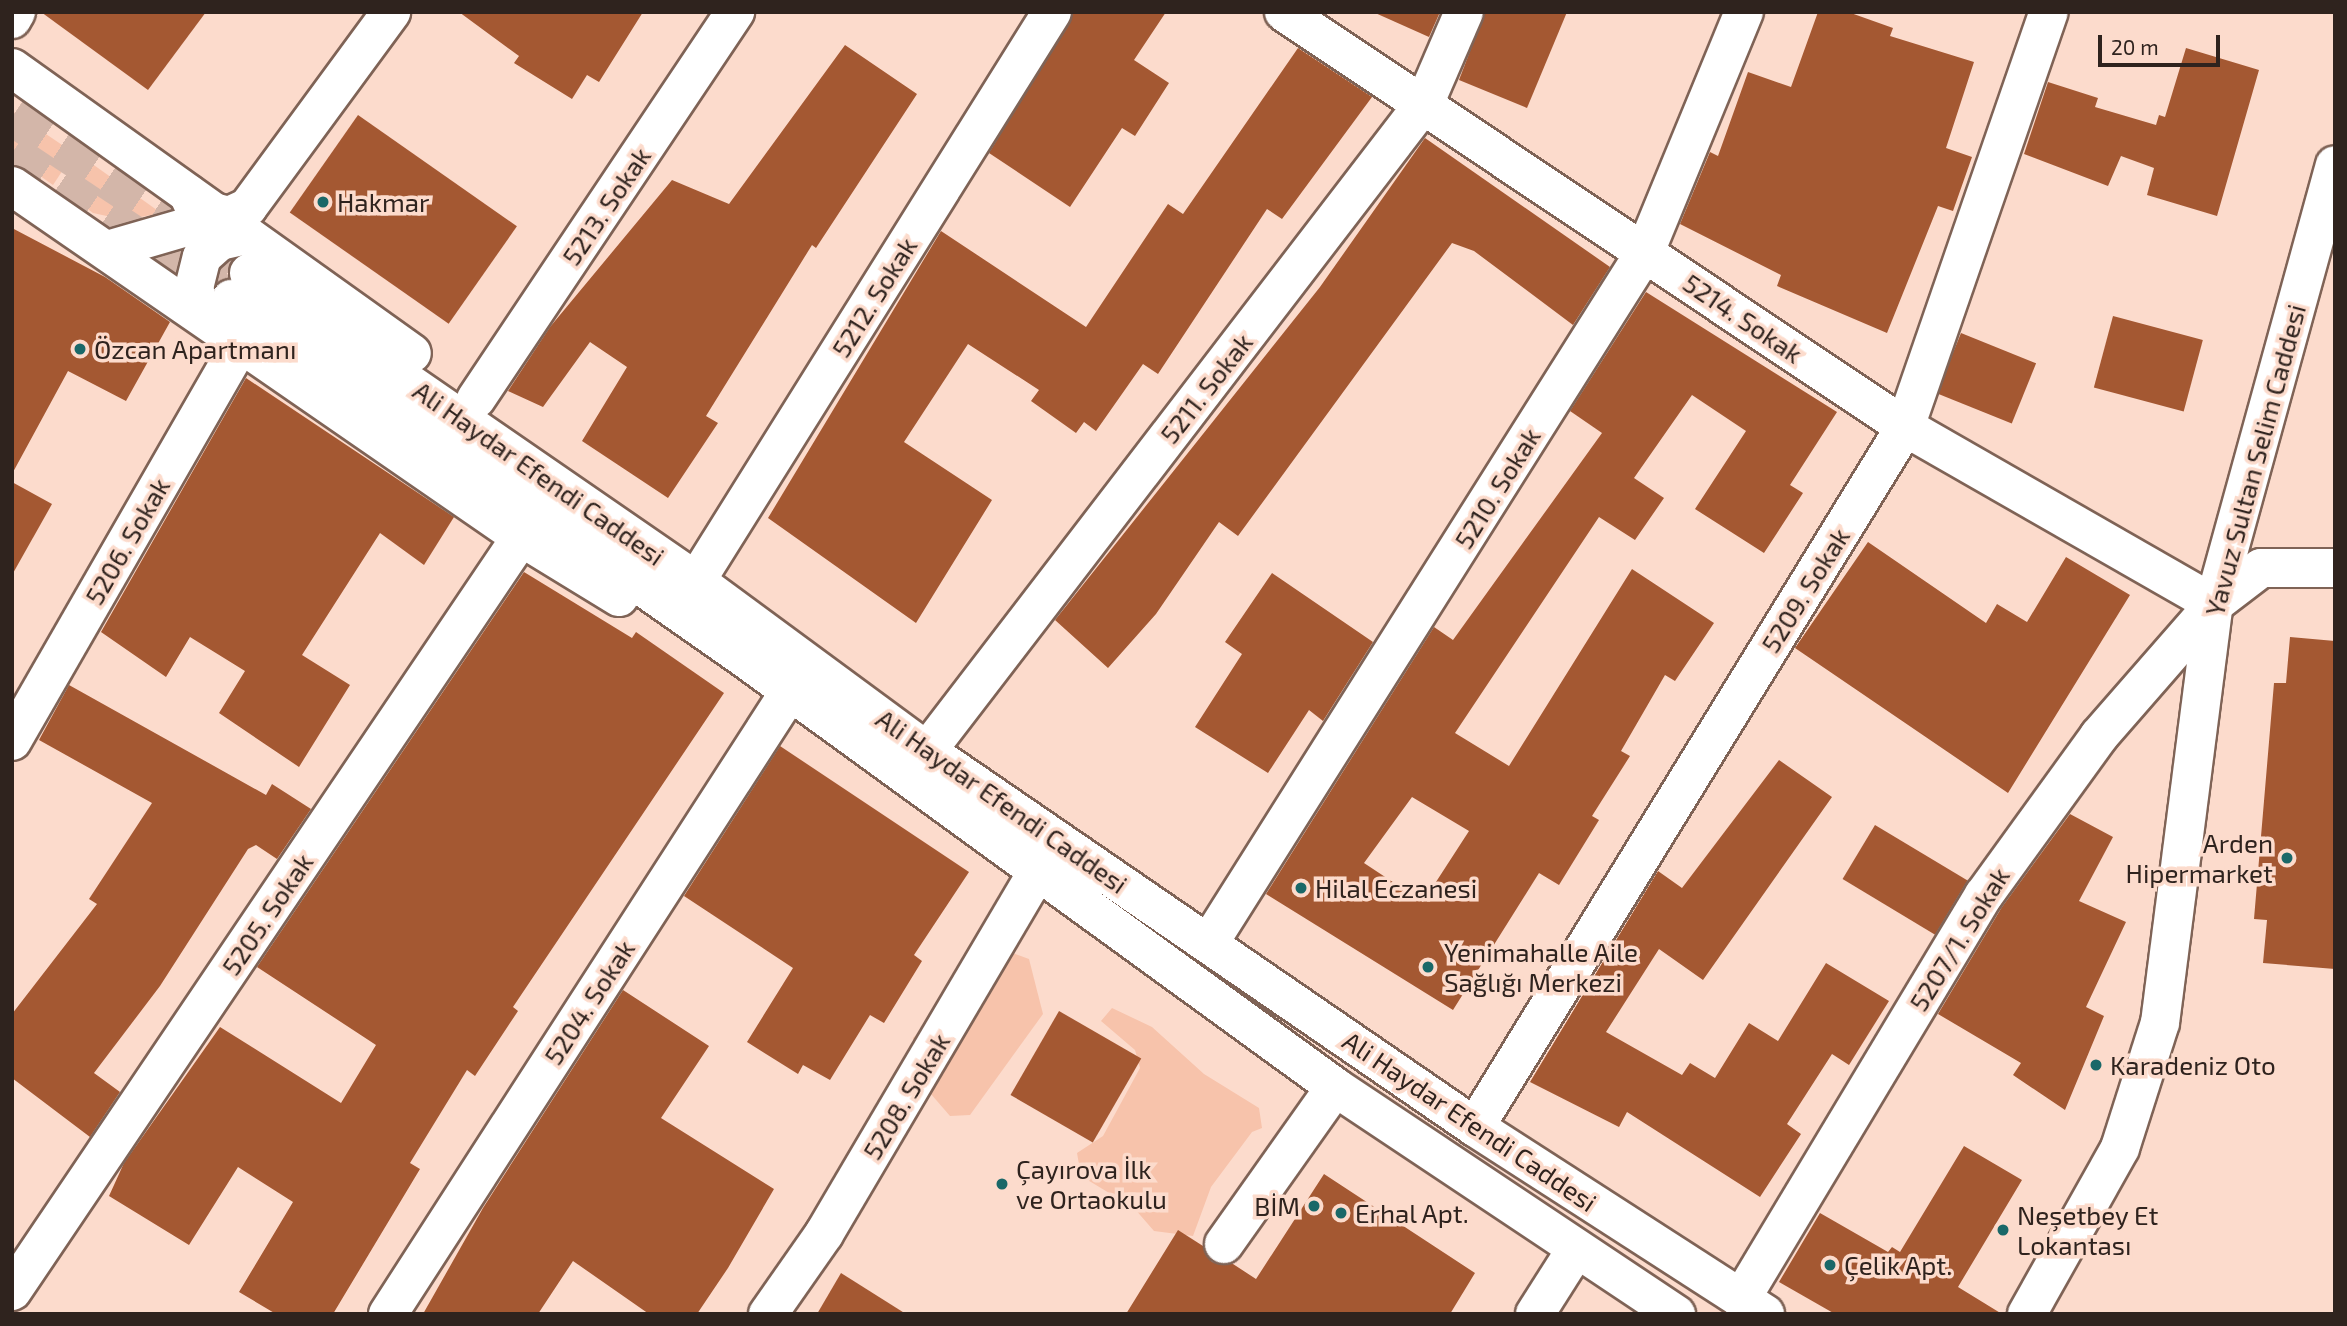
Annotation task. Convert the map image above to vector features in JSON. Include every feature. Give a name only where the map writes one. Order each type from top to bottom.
[{"type":"street","points":[[12,19],[16,12]]},
{"type":"street","points":[[111,249],[179,232],[219,213],[391,12]]},
{"type":"street","name":"5213. Sokak","points":[[477,399],[735,12]]},
{"type":"street","name":"5212. Sokak","points":[[696,581],[1052,12]]},
{"type":"street","name":"5214. Sokak","points":[[1284,12],[1425,102],[1905,427],[2214,604]]},
{"type":"street","name":"5211. Sokak","points":[[927,751],[1425,102],[1464,12]]},
{"type":"street","name":"5210. Sokak","points":[[1209,943],[1645,252],[1744,12]]},
{"type":"street","name":"5209. Sokak","points":[[1475,1127],[1905,427],[2049,12]]},
{"type":"street","points":[[12,68],[219,213],[630,510],[696,581]]},
{"type":"street","name":"Yavuz Sultan Selim Caddesi","points":[[2027,1314],[2120,1148],[2160,1023],[2214,604],[2335,165]]},
{"type":"street","points":[[12,186],[111,249],[226,294],[242,341],[521,537],[633,605],[743,657]]},
{"type":"street","points":[[219,213],[220,241],[202,257],[194,288],[226,294]]},
{"type":"street","name":"Ali Haydar Efendi Caddesi","points":[[226,294],[696,581],[927,751],[1475,1127],[1753,1306]]},
{"type":"street","name":"Ali Haydar Efendi Caddesi","points":[[226,294],[743,657],[1335,1087],[1574,1251],[1676,1314]]},
{"type":"street","name":"5206. Sokak","points":[[12,741],[242,341]]},
{"type":"street","name":"5205. Sokak","points":[[12,1291],[521,537]]},
{"type":"street","points":[[2214,604],[2261,568],[2335,568]]},
{"type":"street","name":"5207/1. Sokak","points":[[1753,1306],[2021,839],[2099,736],[2214,604]]},
{"type":"street","name":"5204. Sokak","points":[[388,1314],[790,691]]},
{"type":"street","name":"5208. Sokak","points":[[768,1314],[824,1234],[1037,873]]},
{"type":"street","points":[[1224,1244],[1335,1087]]},
{"type":"street","points":[[1535,1314],[1574,1251]]},
{"type":"shaded area","points":[[12,111],[74,153],[53,185],[12,156]]},
{"type":"shaded area","points":[[84,158],[161,213],[125,220],[93,213],[61,189]]},
{"type":"shaded area","points":[[1002,949],[1029,959],[1043,1014],[970,1115],[950,1116],[924,1086],[913,1038]]},
{"type":"shaded area","points":[[1112,1008],[1152,1027],[1204,1074],[1259,1108],[1262,1128],[1252,1132],[1211,1187],[1193,1236],[1154,1231],[1134,1208],[1081,1176],[1077,1153],[1103,1136],[1140,1068],[1135,1050],[1101,1021]]},
{"type":"building","points":[[41,12],[206,12],[148,90]]},
{"type":"building","points":[[459,12],[643,12],[599,82],[587,75],[572,99],[514,63],[519,56]]},
{"type":"building","points":[[1074,12],[1166,12],[1134,60],[1169,83],[1135,136],[1122,128],[1070,207],[989,153]]},
{"type":"building","points":[[1373,12],[1440,12],[1429,37]]},
{"type":"building","points":[[1485,12],[1567,12],[1527,108],[1459,80]]},
{"type":"building","points":[[1818,12],[1848,12],[1893,28],[1890,36],[1974,62],[1946,148],[1972,157],[1953,211],[1938,206],[1887,333],[1777,286],[1781,275],[1680,224],[1710,152],[1718,156],[1748,72],[1791,87]]},
{"type":"building","points":[[845,45],[917,94],[816,248],[812,245],[706,416],[718,423],[668,498],[582,441],[627,367],[590,342],[543,407],[508,391],[550,327],[672,180],[729,204]]},
{"type":"building","points":[[1298,48],[1372,97],[1282,219],[1267,209],[1158,374],[1143,364],[1096,431],[1084,422],[1076,433],[1031,401],[1039,390],[968,344],[904,442],[992,500],[916,623],[768,518],[941,231],[1086,327],[1168,204],[1183,214]]},
{"type":"building","points":[[2186,48],[2259,70],[2217,216],[2147,195],[2154,168],[2121,156],[2108,186],[2024,154],[2048,82],[2098,98],[2095,107],[2156,125],[2159,115],[2165,117]]},
{"type":"building","points":[[358,115],[517,226],[449,324],[290,212]]},
{"type":"building","points":[[1425,138],[1610,267],[1573,325],[1474,251],[1452,243],[1238,536],[1219,522],[1156,614],[1108,668],[1055,620],[1320,287]]},
{"type":"building","points":[[12,228],[105,277],[170,322],[126,401],[68,371],[12,474]]},
{"type":"building","points":[[1646,292],[1837,412],[1790,485],[1803,493],[1764,553],[1695,509],[1746,431],[1692,395],[1634,478],[1664,498],[1635,540],[1599,517],[1455,733],[1509,766],[1632,569],[1714,623],[1675,681],[1665,675],[1621,751],[1630,756],[1592,816],[1599,820],[1559,885],[1539,873],[1453,1010],[1266,894],[1434,627],[1453,640],[1602,433],[1570,411]],"holes":[[[1412,797],[1469,831],[1423,902],[1364,863]]]},
{"type":"building","points":[[2113,316],[2203,340],[2184,412],[2094,387]]},
{"type":"building","points":[[1961,333],[2036,363],[2012,424],[1937,393]]},
{"type":"building","points":[[246,378],[454,517],[424,565],[380,533],[302,655],[350,685],[299,767],[219,713],[245,671],[190,637],[166,677],[101,632]]},
{"type":"building","points":[[12,482],[52,504],[12,575]]},
{"type":"building","points":[[1868,542],[1986,623],[1997,604],[2027,622],[2066,557],[2130,595],[2008,793],[1795,648]]},
{"type":"building","points":[[524,572],[632,638],[636,632],[724,693],[513,1007],[518,1011],[475,1076],[467,1070],[410,1163],[420,1169],[333,1314],[276,1314],[239,1292],[293,1202],[238,1167],[189,1245],[109,1196],[124,1163],[220,1027],[341,1103],[376,1045],[257,967]]},
{"type":"building","points":[[1272,573],[1373,642],[1323,721],[1309,710],[1268,773],[1195,727],[1242,654],[1225,642]]},
{"type":"building","points":[[2290,637],[2335,641],[2335,969],[2263,963],[2267,920],[2254,919],[2274,683],[2286,683]]},
{"type":"building","points":[[69,685],[266,795],[272,784],[311,809],[277,859],[256,845],[248,849],[160,986],[94,1073],[120,1092],[90,1137],[12,1078],[12,1014],[97,904],[89,899],[152,803],[39,740]]},
{"type":"building","points":[[780,746],[969,872],[914,955],[922,961],[884,1023],[870,1015],[830,1080],[803,1065],[798,1074],[747,1042],[793,968],[684,896]]},
{"type":"building","points":[[1779,760],[1832,797],[1703,980],[1659,949],[1606,1032],[1682,1075],[1690,1063],[1715,1078],[1749,1023],[1778,1041],[1826,963],[1889,1001],[1849,1065],[1832,1054],[1787,1124],[1801,1134],[1760,1197],[1627,1112],[1619,1127],[1530,1082],[1658,871],[1682,888]]},
{"type":"building","points":[[2070,814],[2113,837],[2079,901],[2126,922],[2086,1007],[2104,1016],[2065,1110],[2013,1075],[2021,1063],[1938,1014],[2002,907]]},
{"type":"building","points":[[1875,825],[1968,881],[1935,935],[1843,879]]},
{"type":"building","points":[[623,990],[709,1046],[661,1118],[774,1189],[728,1268],[697,1314],[649,1314],[573,1261],[538,1314],[423,1314],[483,1208]]},
{"type":"building","points":[[1059,1011],[1141,1058],[1093,1143],[1011,1095]]},
{"type":"building","points":[[1964,1146],[2022,1180],[1958,1287],[2002,1314],[1835,1314],[1779,1282],[1820,1213],[1888,1252],[1892,1247],[1900,1252]]},
{"type":"building","points":[[1324,1174],[1475,1273],[1450,1314],[1126,1314],[1178,1230],[1203,1246],[1212,1262],[1233,1264],[1256,1279]]},
{"type":"building","points":[[841,1273],[906,1314],[817,1314]]},
{"type":"tunnel","points":[[12,117],[249,273]]},
{"type":"tunnel","points":[[12,153],[223,294]]},
{"type":"place","name":"Hakmar","points":[[323,202]]},
{"type":"place","name":"Özcan Apartmanı","points":[[80,349]]},
{"type":"place","name":"Arden Hipermarket","points":[[2287,858]]},
{"type":"place","name":"Hilal Eczanesi","points":[[1301,888]]},
{"type":"place","name":"Yenimahalle Aile Sağlığı Merkezi","points":[[1428,967]]},
{"type":"place","name":"Karadeniz Oto","points":[[2096,1065]]},
{"type":"place","name":"Çayırova İlk ve Ortaokulu","points":[[1002,1184]]},
{"type":"place","name":"BİM","points":[[1314,1206]]},
{"type":"place","name":"Erhal Apt.","points":[[1341,1213]]},
{"type":"place","name":"Neşetbey Et Lokantası","points":[[2003,1230]]},
{"type":"place","name":"Çelik Apt.","points":[[1830,1265]]}]
